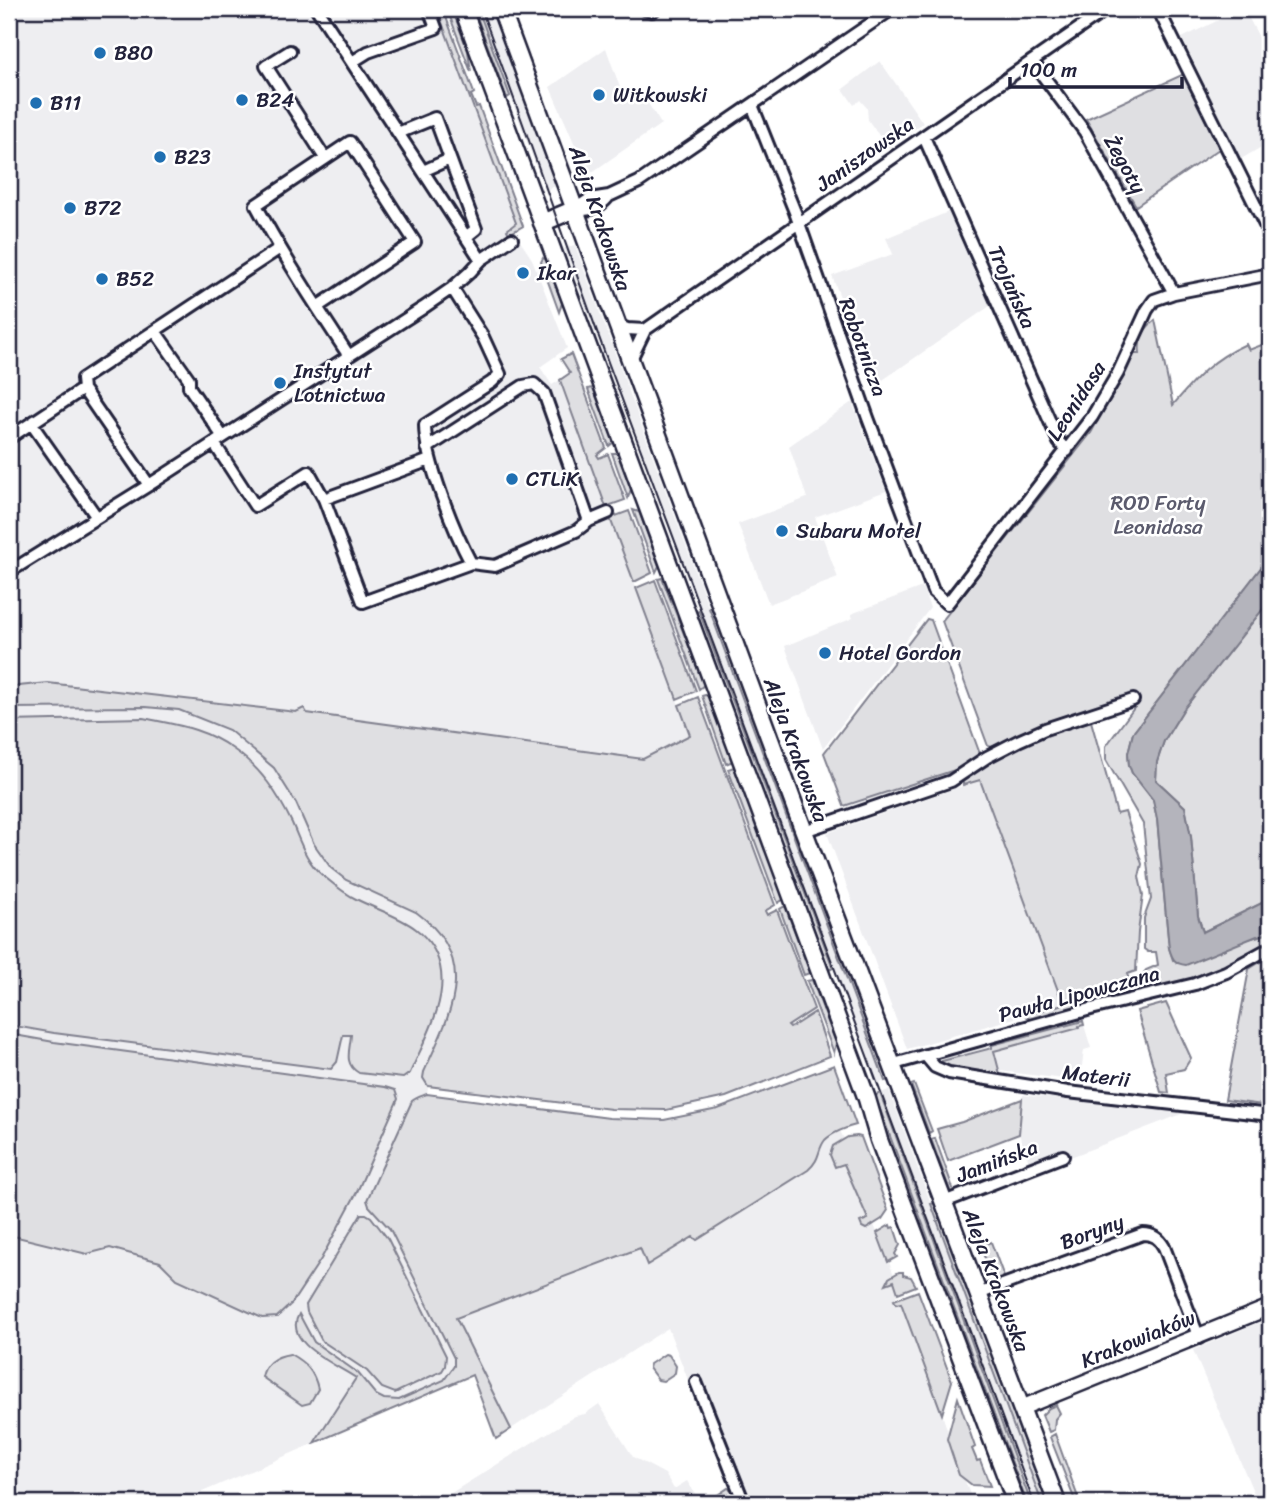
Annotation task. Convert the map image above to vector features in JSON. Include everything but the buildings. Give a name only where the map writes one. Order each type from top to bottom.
[{"type":"main road","points":[[463,9],[865,1094],[879,1140],[1016,1503]]},
{"type":"main road","name":"Aleja Krakowska","points":[[501,9],[804,831],[894,1064],[1057,1503]]},
{"type":"main road","points":[[542,223],[575,209]]},
{"type":"street","points":[[317,9],[481,260]]},
{"type":"street","points":[[352,62],[368,52],[436,28],[429,9]]},
{"type":"street","points":[[645,9],[655,9]]},
{"type":"street","points":[[575,209],[590,199],[609,196],[639,182],[892,9]]},
{"type":"street","name":"Janiszowska","points":[[645,330],[1107,9]]},
{"type":"street","points":[[1158,9],[1270,235]]},
{"type":"street","points":[[290,51],[266,66],[325,158]]},
{"type":"street","name":"Żegoty","points":[[1032,61],[1086,132],[1174,293]]},
{"type":"street","name":"Robotnicza","points":[[752,105],[799,223],[933,591],[940,600]]},
{"type":"street","points":[[398,133],[435,118],[476,229],[466,237]]},
{"type":"street","name":"Trojańska","points":[[924,137],[1059,442],[1066,451]]},
{"type":"street","points":[[317,307],[415,242],[350,142],[256,205],[280,248],[317,307],[349,356]]},
{"type":"street","points":[[423,171],[450,159]]},
{"type":"street","points":[[9,572],[149,485],[452,288],[481,260],[512,239]]},
{"type":"street","points":[[149,485],[83,389],[82,379],[280,248]]},
{"type":"street","name":"Leonidasa","points":[[940,600],[947,604],[1066,451],[1113,383],[1151,303],[1157,298],[1174,293],[1270,274]]},
{"type":"street","points":[[452,288],[483,337],[500,374],[492,382],[425,425],[426,448],[471,563]]},
{"type":"street","points":[[617,325],[627,329],[645,330],[630,362]]},
{"type":"street","points":[[155,331],[189,379],[189,387],[255,506],[309,472],[324,499],[363,602],[471,563],[495,566],[576,531],[608,513]]},
{"type":"street","points":[[426,448],[523,386],[534,384],[544,393],[590,521]]},
{"type":"street","points":[[9,438],[83,389]]},
{"type":"street","points":[[32,423],[96,516]]},
{"type":"street","points":[[324,499],[430,460]]},
{"type":"street","points":[[804,831],[951,781],[987,757],[1045,729],[1133,700]]},
{"type":"street","name":"Pawła Lipowczana","points":[[894,1064],[1195,984],[1226,972],[1270,948]]},
{"type":"street","name":"Materii","points":[[925,1055],[935,1067],[949,1073],[1068,1093],[1270,1115]]},
{"type":"street","name":"Jamińska","points":[[944,1202],[1063,1156]]},
{"type":"street","name":"Boryny","points":[[978,1294],[1130,1238],[1150,1234],[1161,1241],[1164,1247],[1199,1338]]},
{"type":"street","name":"Krakowiaków","points":[[1021,1408],[1270,1307]]},
{"type":"street","points":[[696,1382],[744,1503]]},
{"type":"shaded area","points":[[9,9],[437,9],[516,224],[507,231],[515,244],[520,241],[532,259],[567,348],[540,367],[552,385],[560,380],[690,735],[644,759],[307,713],[443,929],[469,995],[429,1083],[427,1094],[423,1096],[379,1192],[472,1375],[186,1499],[186,1503],[9,1503]]},
{"type":"shaded area","points":[[478,9],[490,9],[556,186],[545,190]]},
{"type":"shaded area","points":[[1244,9],[1270,58],[1270,142],[1241,159],[1182,38]]},
{"type":"shaded area","points":[[606,48],[625,102],[641,92],[661,124],[588,175],[550,87]]},
{"type":"shaded area","points":[[880,61],[923,123],[888,148],[868,120],[867,108],[860,100],[854,105],[843,89]]},
{"type":"shaded area","points":[[948,212],[990,306],[874,386],[832,276],[893,254],[886,238]]},
{"type":"shaded area","points":[[575,245],[885,1081],[877,1084],[564,248]]},
{"type":"shaded area","points":[[852,402],[886,491],[815,517],[838,578],[769,604],[738,524],[807,498],[789,446]]},
{"type":"shaded area","points":[[1270,556],[1270,600],[1183,710],[1164,741],[1157,762],[1156,780],[1185,807],[1191,837],[1198,916],[1203,932],[1270,899],[1270,933],[1186,965],[1174,960],[1169,948],[1157,819],[1153,800],[1132,773],[1128,753],[1133,733]]},
{"type":"shaded area","points":[[922,587],[930,608],[823,749],[785,646],[853,618],[851,614]]},
{"type":"shaded area","points":[[980,780],[1063,1004],[907,1049],[827,833]]},
{"type":"shaded area","points":[[1084,1025],[1091,1048],[1084,1050],[1080,1081],[1000,1071],[994,1051],[1078,1029]]},
{"type":"shaded area","points":[[889,1090],[1042,1503],[1031,1503],[1005,1433],[880,1093]]},
{"type":"shaded area","points":[[1023,1095],[1187,1112],[1068,1158],[1065,1153],[1030,1165],[1019,1134]]},
{"type":"shaded area","points":[[839,1129],[844,1139],[833,1146],[830,1152],[846,1161],[894,1275],[889,1278],[887,1284],[894,1281],[898,1293],[894,1300],[896,1304],[901,1302],[942,1414],[959,1475],[965,1481],[971,1497],[970,1503],[750,1503],[700,1379],[690,1385],[668,1328],[511,1429],[456,1318],[640,1248],[646,1265],[810,1146]]},
{"type":"shaded area","points":[[1270,1318],[1270,1503],[1258,1503],[1193,1350]]},
{"type":"shaded area","points":[[599,1404],[633,1457],[665,1474],[674,1489],[687,1481],[701,1503],[435,1503],[575,1416],[585,1414]]},
{"type":"green space","points":[[437,9],[443,9],[474,93],[471,95],[476,107],[479,106],[523,226],[509,234],[507,230],[516,223]]},
{"type":"green space","points":[[447,9],[452,9],[468,51],[471,72]]},
{"type":"green space","points":[[474,9],[478,9],[510,96],[507,98]]},
{"type":"green space","points":[[1184,74],[1219,149],[1136,206],[1086,119]]},
{"type":"green space","points":[[543,258],[562,303],[559,312],[541,262]]},
{"type":"green space","name":"ROD Forty Leonidasa","points":[[1155,320],[1173,405],[1197,378],[1223,356],[1246,344],[1249,350],[1267,343],[1270,338],[1270,556],[1133,733],[1128,753],[1132,773],[1153,800],[1169,948],[1173,960],[1270,933],[1270,942],[1195,979],[1146,988],[1141,987],[1140,978],[1146,970],[1158,965],[1156,952],[1144,949],[1144,918],[1151,899],[1143,824],[1106,760],[1106,746],[1137,704],[1128,697],[1058,718],[992,747],[988,746],[942,621],[1091,433],[1134,354],[1140,354],[1142,335]]},
{"type":"green space","points":[[571,354],[606,448],[597,455],[599,458],[608,454],[625,500],[606,507],[560,380],[570,373],[561,359]]},
{"type":"green space","points":[[593,388],[614,442],[609,446],[588,389]]},
{"type":"green space","points":[[612,453],[617,453],[631,489],[628,498]]},
{"type":"green space","points":[[633,510],[639,512],[641,517],[659,566],[656,572]]},
{"type":"green space","points":[[629,511],[652,573],[634,582],[610,518]]},
{"type":"green space","points":[[662,578],[704,685],[699,689],[658,579]]},
{"type":"green space","points":[[655,580],[696,691],[677,699],[636,588]]},
{"type":"green space","points":[[1270,600],[1270,899],[1203,932],[1198,916],[1191,837],[1185,807],[1156,780],[1157,762],[1164,741],[1183,710]]},
{"type":"green space","points":[[711,607],[890,1080],[885,1081],[731,668],[709,608]]},
{"type":"green space","points":[[699,611],[833,968],[829,970],[696,612]]},
{"type":"green space","points":[[927,619],[931,620],[980,754],[958,769],[844,806],[824,753]]},
{"type":"green space","points":[[48,683],[296,712],[304,708],[307,713],[643,759],[690,735],[679,705],[698,697],[775,905],[765,911],[767,915],[777,910],[814,1009],[788,1026],[790,1028],[815,1012],[830,1056],[726,1097],[666,1110],[611,1109],[428,1086],[423,1078],[424,1072],[443,1029],[454,988],[454,968],[449,949],[436,930],[416,912],[346,880],[331,868],[314,844],[296,803],[274,768],[229,730],[179,710],[145,707],[9,708],[9,687]]},
{"type":"green space","points":[[702,696],[709,696],[733,761],[726,764]]},
{"type":"green space","points":[[143,718],[201,732],[243,756],[275,792],[307,857],[316,869],[347,894],[407,923],[427,940],[435,951],[440,966],[441,993],[433,1021],[410,1073],[403,1078],[359,1073],[349,1061],[351,1035],[343,1035],[337,1062],[331,1069],[9,1025],[9,721]]},
{"type":"green space","points":[[1091,721],[1117,814],[1125,812],[1142,864],[1139,877],[1143,895],[1136,971],[1127,974],[1131,984],[1130,993],[1031,1020],[1025,1015],[1063,1004],[980,780],[963,785],[962,779],[1000,754],[1040,737]]},
{"type":"green space","points":[[734,767],[784,899],[778,903],[728,769]]},
{"type":"green space","points":[[785,906],[810,973],[804,975],[780,909]]},
{"type":"green space","points":[[1270,956],[1270,1106],[1225,1100],[1249,969]]},
{"type":"green space","points":[[812,980],[836,1043],[834,1053],[807,981]]},
{"type":"green space","points":[[1166,1003],[1191,1058],[1184,1069],[1166,1073],[1169,1093],[1161,1092],[1137,1011]]},
{"type":"green space","points":[[1083,1021],[1084,1025],[1079,1028],[994,1051],[1001,1078],[943,1066],[942,1061]]},
{"type":"green space","points":[[9,1034],[385,1087],[395,1090],[398,1099],[357,1192],[321,1259],[292,1303],[277,1317],[262,1318],[177,1279],[160,1262],[110,1248],[87,1254],[9,1235]]},
{"type":"green space","points":[[834,1065],[856,1125],[825,1140],[815,1162],[808,1170],[697,1240],[693,1237],[647,1265],[640,1248],[456,1318],[511,1429],[496,1439],[472,1375],[314,1443],[356,1378],[304,1343],[296,1325],[299,1314],[314,1342],[358,1373],[376,1395],[384,1399],[399,1400],[444,1380],[454,1366],[454,1358],[390,1229],[369,1206],[367,1200],[412,1101],[427,1094],[609,1118],[664,1120],[718,1109]]},
{"type":"green space","points":[[914,1084],[932,1131],[929,1133],[911,1085]]},
{"type":"green space","points":[[880,1093],[1031,1503],[1027,1503],[875,1096]]},
{"type":"green space","points":[[1022,1099],[1019,1134],[948,1161],[937,1129]]},
{"type":"green space","points":[[848,1137],[861,1137],[888,1210],[882,1219],[866,1229],[860,1222],[868,1219],[844,1164],[835,1167],[830,1155],[833,1146]]},
{"type":"green space","points":[[935,1138],[955,1194],[951,1193],[931,1139]]},
{"type":"green space","points":[[935,1203],[1047,1503],[1042,1503],[931,1204]]},
{"type":"green space","points":[[361,1214],[371,1217],[388,1239],[446,1356],[442,1371],[395,1393],[382,1388],[367,1371],[322,1341],[307,1312],[306,1305]]},
{"type":"green space","points":[[890,1225],[891,1228],[894,1227],[900,1245],[895,1254],[897,1257],[888,1262],[877,1233]]},
{"type":"green space","points":[[991,1242],[1005,1280],[995,1283],[980,1246]]},
{"type":"green space","points":[[899,1272],[911,1277],[916,1286],[898,1293],[894,1281],[886,1284],[889,1278]]},
{"type":"green space","points":[[918,1291],[952,1381],[942,1414],[901,1303],[896,1304],[894,1300]]},
{"type":"green space","points":[[290,1354],[312,1372],[318,1389],[310,1403],[302,1405],[262,1377],[272,1361]]},
{"type":"green space","points":[[665,1354],[669,1355],[676,1366],[675,1373],[663,1381],[658,1380],[649,1368],[650,1364]]},
{"type":"green space","points":[[958,1398],[975,1447],[972,1449],[977,1461],[980,1460],[990,1486],[972,1485],[959,1475],[947,1439]]},
{"type":"green space","points":[[1056,1405],[1060,1413],[1055,1419],[1054,1430],[1049,1432],[1042,1415]]},
{"type":"green space","points":[[1055,1434],[1080,1503],[1076,1503],[1050,1437]]},
{"type":"green space","points":[[728,1488],[735,1491],[738,1503],[706,1503]]},
{"type":"tram line","points":[[481,9],[608,362],[1034,1503]]},
{"type":"place","name":"B80","points":[[100,53]]},
{"type":"place","name":"Witkowski","points":[[599,95]]},
{"type":"place","name":"B24","points":[[242,100]]},
{"type":"place","name":"B11","points":[[36,103]]},
{"type":"place","name":"B23","points":[[160,157]]},
{"type":"place","name":"B72","points":[[70,208]]},
{"type":"place","name":"Ikar","points":[[523,273]]},
{"type":"place","name":"B52","points":[[102,279]]},
{"type":"place","name":"Instytut Lotnictwa","points":[[280,383]]},
{"type":"place","name":"CTLiK","points":[[512,479]]},
{"type":"place","name":"Subaru Motel","points":[[782,531]]},
{"type":"place","name":"Hotel Gordon","points":[[825,653]]}]
